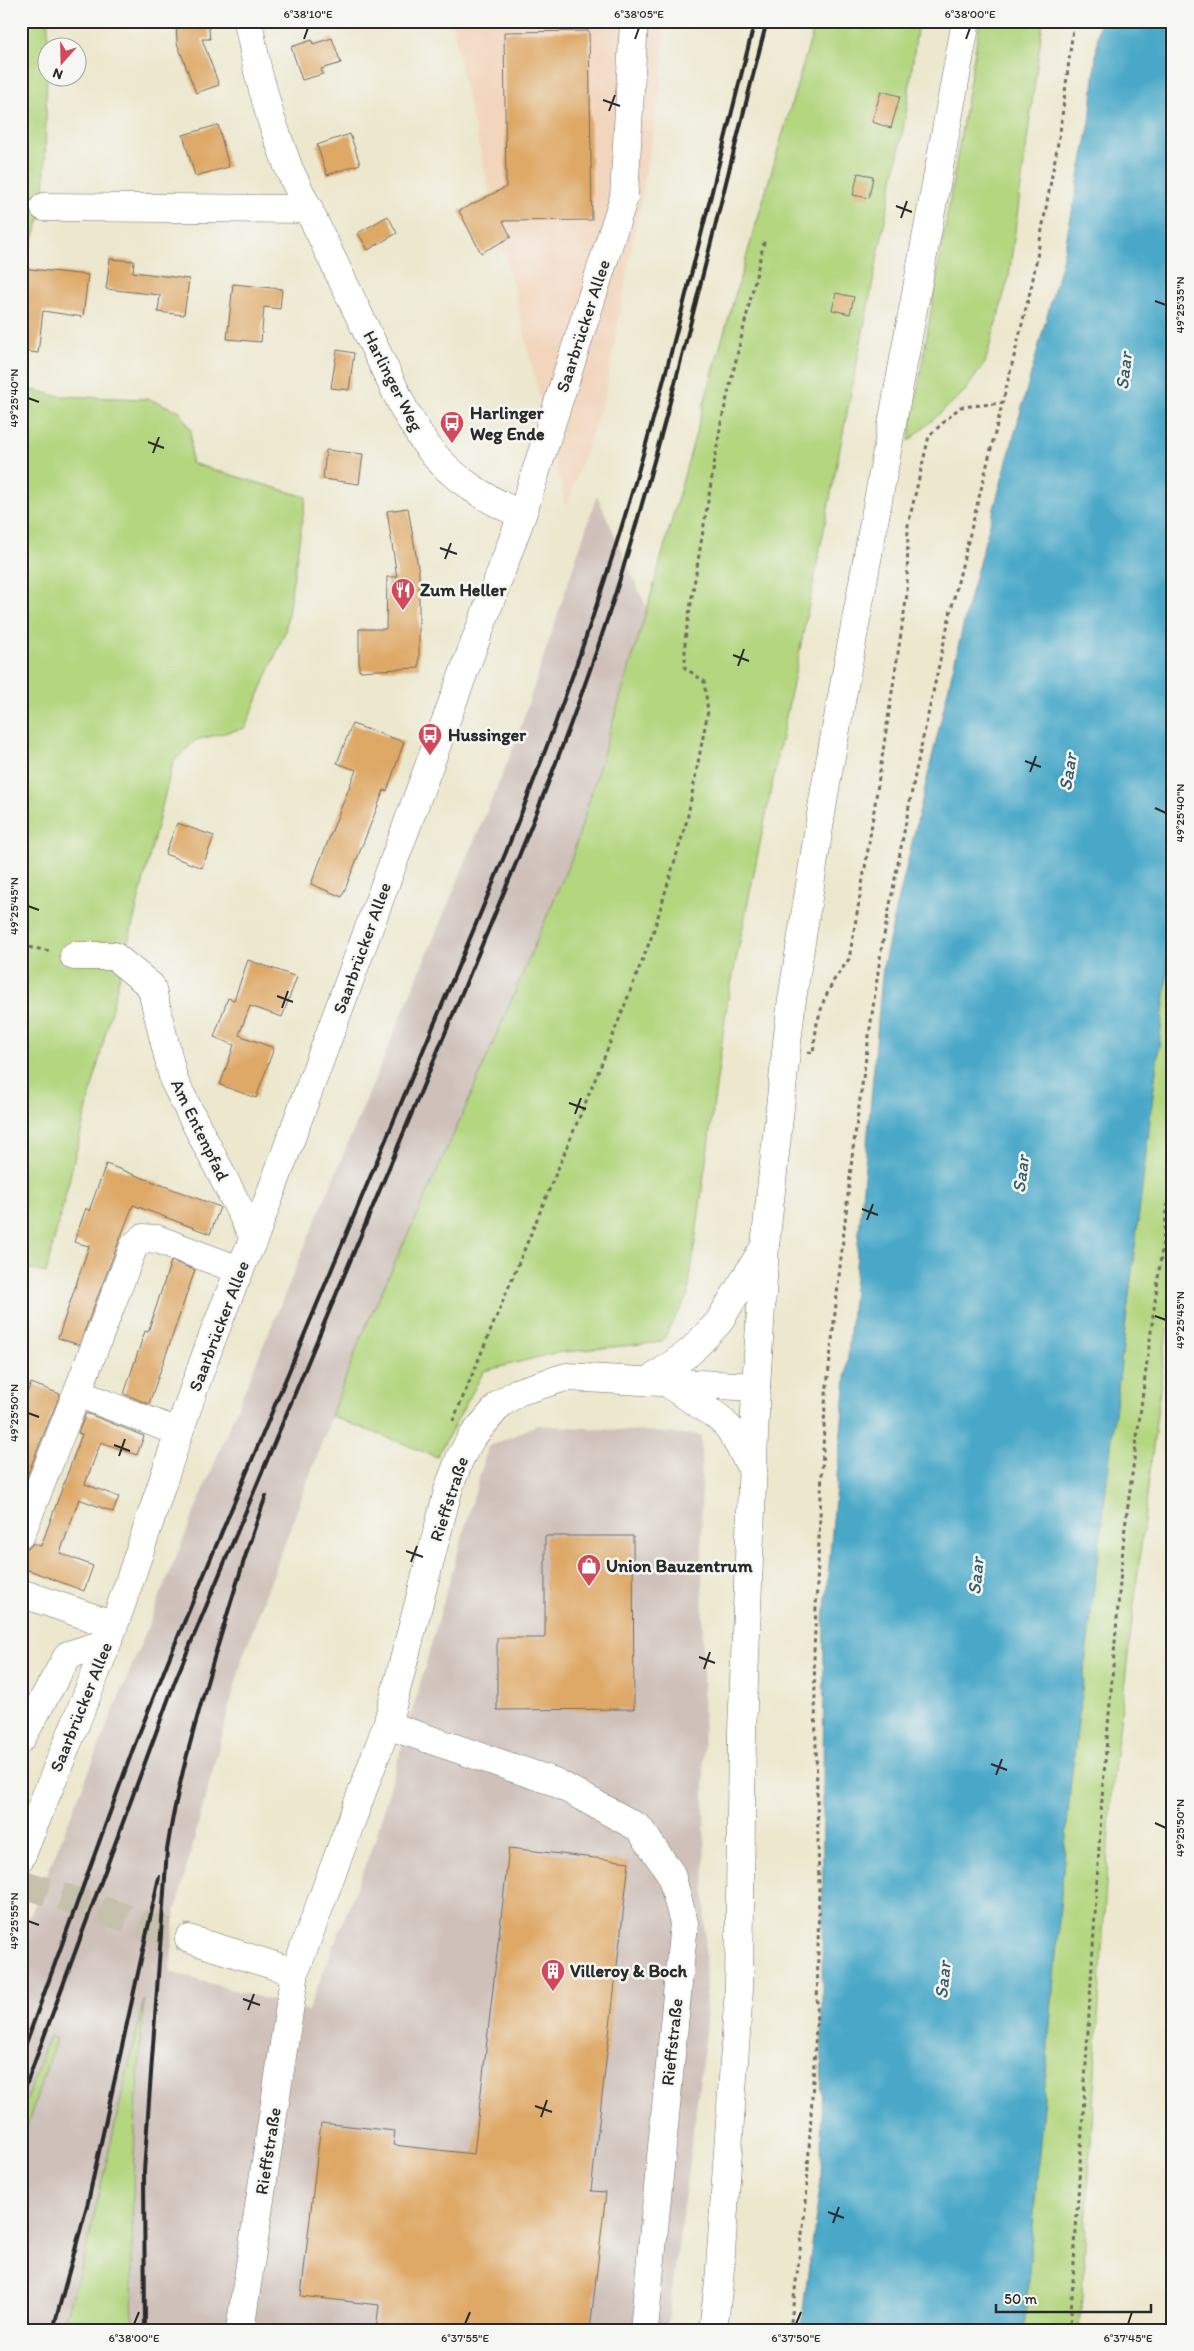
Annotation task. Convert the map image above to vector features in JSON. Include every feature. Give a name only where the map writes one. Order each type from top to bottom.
[{"type":"street","name":"Harlinger Weg","points":[[248,21],[258,72],[271,119],[289,169],[405,411],[428,448],[450,472],[475,491],[522,515]]},
{"type":"street","name":"Saarbrücker Allee","points":[[21,1857],[110,1634],[178,1432],[239,1270],[254,1238],[522,515],[624,197],[634,21]]},
{"type":"street","points":[[713,2330],[720,2272],[739,1989],[742,1731],[756,1387],[765,1246],[786,1050],[791,1006],[825,789],[966,21]]},
{"type":"street","points":[[44,207],[309,209]]},
{"type":"street","name":"Am Entenpfad","points":[[74,956],[114,956],[151,986],[174,1081],[254,1238]]},
{"type":"street","points":[[21,1534],[134,1246],[143,1238],[157,1239],[239,1270]]},
{"type":"street","points":[[753,1470],[729,1428],[718,1417],[657,1382],[714,1328],[732,1303],[765,1246]]},
{"type":"street","name":"Rieffstraße","points":[[240,2330],[295,1972],[387,1725],[449,1487],[460,1458],[472,1437],[500,1404],[518,1392],[566,1377],[756,1387]]},
{"type":"street","points":[[77,1393],[178,1432]]},
{"type":"street","points":[[21,1593],[110,1634]]},
{"type":"street","points":[[21,1739],[68,1655],[110,1634]]},
{"type":"street","name":"Rieffstraße","points":[[387,1725],[555,1782],[639,1828],[670,1874],[684,1923],[644,2330]]},
{"type":"street","points":[[189,1939],[295,1972]]},
{"type":"path","points":[[790,2330],[806,2202],[817,2011],[819,1886],[814,1652],[826,1404],[852,1159],[881,952],[916,770],[951,610],[1032,284],[1060,132],[1074,21]]},
{"type":"path","points":[[451,1426],[611,1040],[653,933],[687,820],[708,711],[704,681],[685,668],[685,639],[721,423],[765,238]]},
{"type":"path","points":[[786,1050],[813,1053],[817,1023],[824,1000],[834,980],[849,959],[867,856],[907,594],[908,525],[929,436],[960,407],[1003,403]]},
{"type":"path","points":[[21,946],[74,956]]},
{"type":"path","points":[[1070,2330],[1102,1798],[1124,1535],[1173,1166]]},
{"type":"shaded area","points":[[452,21],[665,21],[661,89],[604,399],[566,507],[462,75]]},
{"type":"shaded area","points":[[597,495],[647,609],[572,857],[469,1100],[361,1337],[243,1656],[175,1912],[170,1972],[308,2011],[375,1840],[488,1447],[537,1425],[701,1435],[706,2032],[667,2330],[21,2330],[21,1938],[223,1442],[515,744]]},
{"type":"green space","points":[[21,21],[48,21],[48,38],[38,38],[38,88],[47,88],[44,207],[30,248],[21,255]]},
{"type":"green space","points":[[816,21],[918,21],[906,114],[809,605],[727,1004],[688,1295],[662,1342],[555,1353],[484,1371],[437,1457],[331,1416],[361,1337],[469,1100],[572,857],[647,609],[721,343]]},
{"type":"green space","points":[[980,21],[1043,21],[1009,276],[985,363],[964,392],[909,441]]},
{"type":"green space","points":[[21,387],[57,396],[148,399],[180,411],[191,431],[191,463],[306,497],[285,632],[245,728],[196,740],[173,762],[46,1273],[21,1267]]},
{"type":"green space","points":[[1173,928],[1173,1281],[1111,1796],[1080,2330],[1024,2330],[1070,1789]]},
{"type":"green space","points":[[144,2000],[134,2165],[133,2330],[61,2330],[84,2258]]},
{"type":"green space","points":[[49,2036],[56,2039],[21,2143],[21,2115]]},
{"type":"water","name":"Saar","points":[[1099,21],[1173,21],[1173,928],[1070,1789],[1024,2330],[800,2330],[821,2180],[824,1620],[883,966],[971,592],[1062,261],[1090,122]]},
{"type":"building","points":[[176,21],[208,21],[210,39],[202,39],[219,85],[196,93],[177,43]]},
{"type":"building","points":[[589,31],[592,220],[503,221],[511,237],[481,253],[459,211],[506,187],[504,32]]},
{"type":"building","points":[[332,38],[341,63],[321,69],[323,74],[302,80],[291,47],[312,40],[313,44]]},
{"type":"building","points":[[881,91],[900,96],[891,128],[872,122]]},
{"type":"building","points":[[218,125],[229,167],[195,176],[183,135]]},
{"type":"building","points":[[350,134],[360,164],[327,175],[317,145]]},
{"type":"building","points":[[858,173],[873,176],[869,198],[853,195]]},
{"type":"building","points":[[388,216],[397,233],[368,250],[358,233]]},
{"type":"building","points":[[110,259],[134,261],[133,272],[189,279],[184,315],[158,312],[160,295],[106,289]]},
{"type":"building","points":[[21,268],[88,275],[83,317],[43,311],[38,353],[21,351],[21,324],[25,289],[21,288]]},
{"type":"building","points":[[233,284],[282,289],[280,309],[264,307],[261,342],[227,339]]},
{"type":"building","points":[[836,293],[854,297],[850,314],[832,310]]},
{"type":"building","points":[[337,350],[354,353],[349,390],[331,388]]},
{"type":"building","points":[[326,450],[363,454],[359,484],[323,479]]},
{"type":"building","points":[[408,508],[419,573],[419,668],[359,671],[359,629],[386,629],[387,577],[397,577],[387,511]]},
{"type":"building","points":[[352,724],[404,742],[387,791],[384,790],[342,897],[311,884],[356,770],[337,763]]},
{"type":"building","points":[[177,823],[214,836],[202,868],[165,854]]},
{"type":"building","points":[[248,960],[297,977],[282,1017],[250,1006],[239,1035],[274,1048],[256,1098],[220,1085],[234,1045],[214,1037],[228,998],[234,1000]]},
{"type":"building","points":[[106,1164],[220,1207],[210,1234],[133,1205],[79,1345],[58,1338],[89,1246],[74,1242],[86,1208],[89,1211]]},
{"type":"building","points":[[171,1261],[195,1270],[149,1404],[124,1394],[145,1331],[148,1332]]},
{"type":"building","points":[[31,1383],[60,1394],[21,1491],[21,1408]]},
{"type":"building","points":[[86,1413],[144,1436],[137,1455],[101,1442],[85,1484],[119,1497],[113,1512],[79,1499],[60,1553],[93,1566],[84,1591],[21,1567],[21,1549],[30,1547],[33,1543],[41,1546],[82,1434],[78,1433]]},
{"type":"building","name":"Union Bauzentrum","points":[[545,1536],[633,1536],[634,1709],[497,1710],[497,1638],[545,1638]]},
{"type":"building","name":"Villeroy & Boch","points":[[509,1848],[629,1862],[591,2191],[606,2192],[590,2330],[376,2330],[379,2305],[301,2296],[321,2123],[395,2131],[393,2145],[474,2154]]},
{"type":"tunnel","points":[[21,1883],[189,1939]]},
{"type":"railway","points":[[21,2057],[133,1749],[170,1656],[506,852],[559,713],[607,573],[648,436],[755,21]]},
{"type":"railway","points":[[21,2099],[175,1681],[519,856],[587,680],[622,572],[661,435],[767,21]]},
{"type":"railway","points":[[145,2330],[144,2171],[167,1850],[182,1777],[200,1705],[239,1576],[266,1496]]},
{"type":"railway","points":[[53,2330],[88,2202],[159,1877]]},
{"type":"place","name":"Harlinger Weg Ende","points":[[452,444]]},
{"type":"place","name":"Zum Heller","points":[[403,611]]},
{"type":"place","name":"Hussinger","points":[[430,756]]},
{"type":"place","name":"Union Bauzentrum","points":[[589,1587]]},
{"type":"place","name":"Villeroy & Boch","points":[[553,1992]]}]
